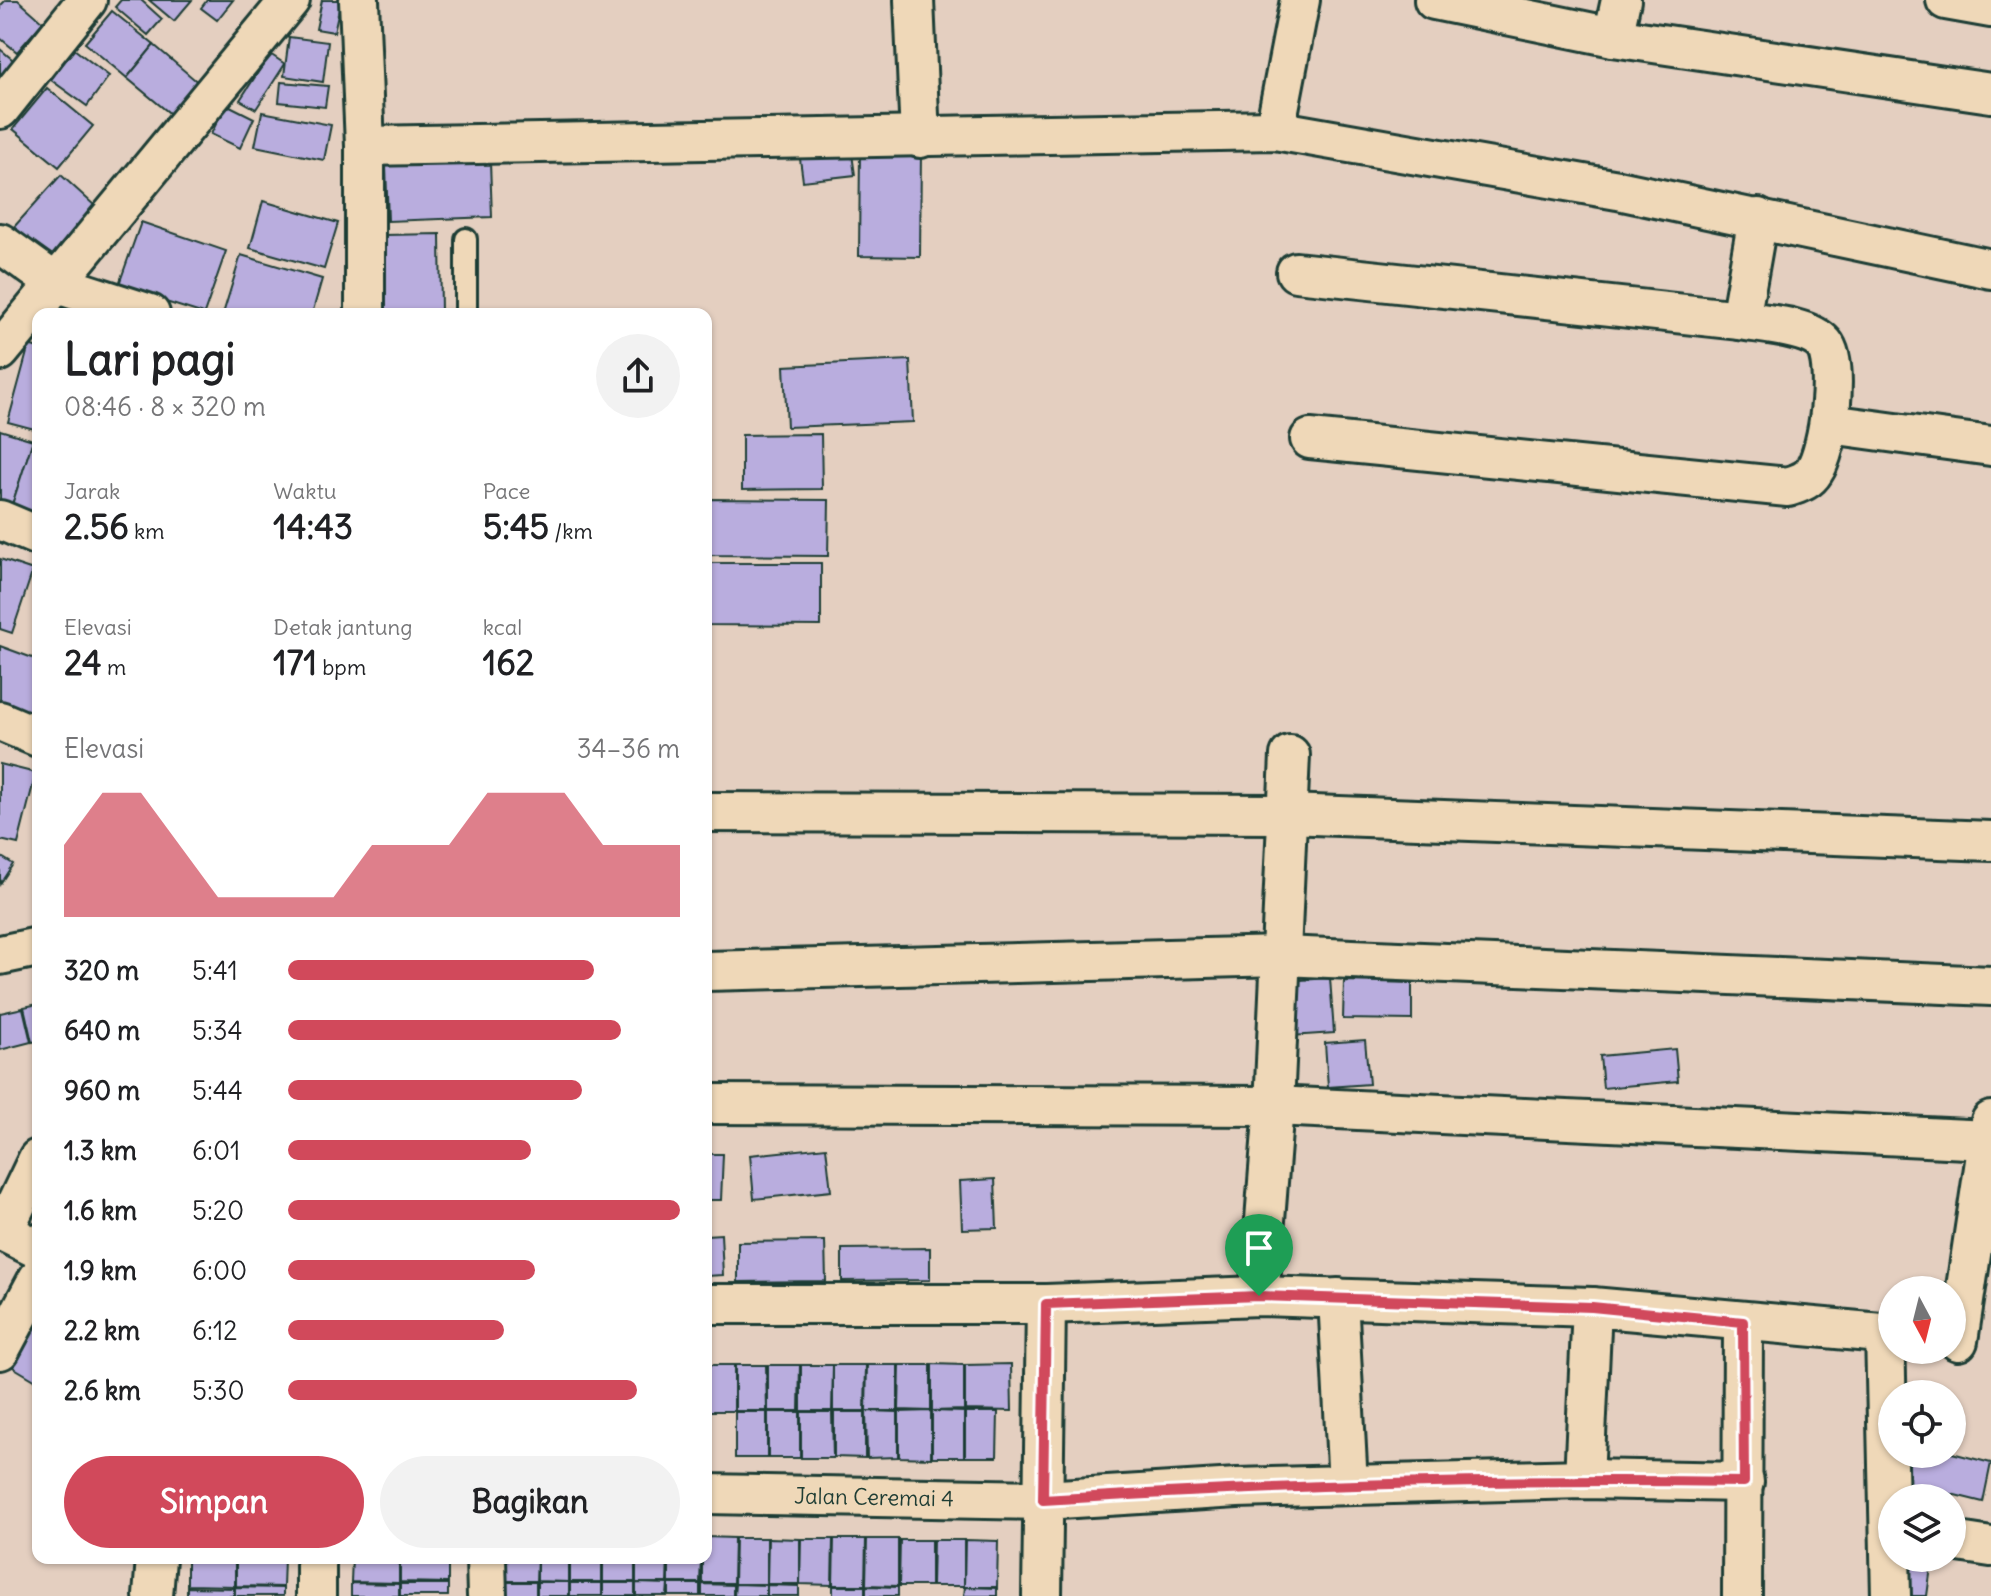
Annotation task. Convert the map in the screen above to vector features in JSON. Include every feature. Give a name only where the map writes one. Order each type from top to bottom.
[{"type":"street","points":[[0,109],[87,0]]},
{"type":"street","points":[[37,308],[290,0]]},
{"type":"street","points":[[359,0],[365,146],[365,308]]},
{"type":"street","points":[[914,0],[920,138]]},
{"type":"street","points":[[1275,130],[1300,0]]},
{"type":"street","points":[[1434,0],[1613,37],[1991,93]]},
{"type":"street","points":[[1613,37],[1621,0]]},
{"type":"street","points":[[1946,0],[1991,8]]},
{"type":"street","points":[[365,146],[1275,130],[1618,190],[1991,269]]},
{"type":"street","points":[[1740,320],[1758,218]]},
{"type":"street","points":[[0,243],[57,284],[131,308]]},
{"type":"street","points":[[1296,272],[1740,320],[1808,332],[1822,342],[1830,354],[1830,424],[1816,469],[1807,480],[1788,487],[1310,439]]},
{"type":"street","points":[[0,351],[32,313]]},
{"type":"street","points":[[1830,424],[1991,446]]},
{"type":"street","points":[[0,520],[32,533]]},
{"type":"street","points":[[0,721],[32,734]]},
{"type":"street","points":[[1259,1296],[1274,1106],[1290,755]]},
{"type":"street","points":[[712,812],[1287,814],[1991,841]]},
{"type":"street","points":[[0,955],[32,948]]},
{"type":"street","points":[[712,971],[1282,956],[1991,986]]},
{"type":"street","points":[[712,1104],[1274,1106],[1990,1130],[1967,1343]]},
{"type":"street","points":[[32,1171],[2,1231],[32,1246]]},
{"type":"street","points":[[0,1350],[32,1290]]},
{"type":"street","points":[[712,1304],[1046,1304],[1259,1296],[1592,1307],[1878,1333]]},
{"type":"street","points":[[1338,1298],[1348,1485]]},
{"type":"street","points":[[1042,1596],[1046,1304]]},
{"type":"street","points":[[1584,1479],[1592,1307]]},
{"type":"street","points":[[1742,1596],[1743,1322]]},
{"type":"street","points":[[1888,1364],[1890,1484]]},
{"type":"street","name":"Jalan Ceremai 4","points":[[712,1494],[1043,1500],[1237,1488],[1348,1485],[1584,1479],[1744,1482]]},
{"type":"street","points":[[1966,1543],[1991,1547]]},
{"type":"street","points":[[153,1596],[156,1564]]},
{"type":"street","points":[[316,1564],[316,1596]]},
{"type":"street","points":[[486,1564],[487,1596]]},
{"type":"street","points":[[1891,1572],[1891,1596]]},
{"type":"lane","points":[[466,239],[466,308]]},
{"type":"building","points":[[6,0],[18,0],[43,22],[17,52],[0,38],[0,6]]},
{"type":"building","points":[[121,0],[141,0],[162,19],[148,35],[115,7]]},
{"type":"building","points":[[149,0],[192,0],[174,21]]},
{"type":"building","points":[[207,0],[233,0],[217,20],[201,8]]},
{"type":"building","points":[[322,0],[341,0],[334,32],[316,29]]},
{"type":"building","points":[[112,11],[154,45],[127,78],[85,43]]},
{"type":"building","points":[[289,37],[328,42],[323,82],[284,76]]},
{"type":"building","points":[[154,45],[200,84],[173,116],[127,78]]},
{"type":"building","points":[[0,49],[19,65],[0,89]]},
{"type":"building","points":[[74,49],[109,76],[87,106],[51,80]]},
{"type":"building","points":[[270,54],[285,64],[256,109],[240,100]]},
{"type":"building","points":[[281,82],[328,86],[325,107],[279,102]]},
{"type":"building","points":[[47,88],[93,126],[59,167],[13,129]]},
{"type":"building","points":[[226,104],[254,118],[240,148],[211,134]]},
{"type":"building","points":[[262,112],[331,125],[324,160],[255,146]]},
{"type":"building","points":[[860,151],[921,151],[920,257],[859,256]]},
{"type":"building","points":[[852,154],[855,175],[803,181],[800,159]]},
{"type":"building","points":[[490,162],[492,217],[388,221],[386,166]]},
{"type":"building","points":[[61,175],[106,216],[58,269],[13,228]]},
{"type":"building","points":[[263,201],[338,223],[324,269],[250,248]]},
{"type":"building","points":[[141,222],[226,251],[206,308],[185,308],[118,287]]},
{"type":"building","points":[[440,234],[441,308],[383,308],[383,235]]},
{"type":"building","points":[[241,255],[322,279],[314,308],[225,308]]},
{"type":"building","points":[[29,345],[32,346],[32,428],[8,422]]},
{"type":"building","points":[[910,360],[913,422],[787,427],[784,366]]},
{"type":"building","points":[[0,430],[32,440],[32,443],[10,511],[0,508]]},
{"type":"building","points":[[821,434],[822,489],[742,490],[742,435]]},
{"type":"building","points":[[32,443],[32,518],[10,511]]},
{"type":"building","points":[[712,499],[829,500],[828,556],[712,555]]},
{"type":"building","points":[[0,559],[32,570],[32,573],[12,633],[0,629]]},
{"type":"building","points":[[712,563],[821,563],[821,626],[712,625]]},
{"type":"building","points":[[0,646],[32,658],[32,713],[27,727],[0,717]]},
{"type":"building","points":[[0,764],[32,772],[32,789],[18,844],[0,840]]},
{"type":"building","points":[[0,856],[13,864],[0,884]]},
{"type":"building","points":[[1330,978],[1334,1033],[1291,1036],[1286,981]]},
{"type":"building","points":[[1344,981],[1412,983],[1412,1020],[1343,1019]]},
{"type":"building","points":[[32,1005],[32,1042],[24,1007]]},
{"type":"building","points":[[23,1008],[31,1042],[0,1050],[0,1013]]},
{"type":"building","points":[[1365,1040],[1369,1084],[1328,1087],[1325,1043]]},
{"type":"building","points":[[1675,1049],[1678,1081],[1603,1088],[1600,1056]]},
{"type":"building","points":[[826,1147],[831,1191],[754,1199],[750,1155]]},
{"type":"building","points":[[712,1154],[723,1154],[721,1200],[712,1200]]},
{"type":"building","points":[[995,1179],[997,1228],[962,1229],[960,1181]]},
{"type":"building","points":[[721,1234],[723,1275],[712,1276],[712,1235]]},
{"type":"building","points":[[825,1241],[826,1281],[738,1282],[738,1242]]},
{"type":"building","points":[[930,1248],[930,1280],[842,1281],[842,1249]]},
{"type":"building","points":[[28,1316],[32,1318],[32,1378],[1,1360]]},
{"type":"building","points":[[932,1364],[964,1365],[964,1410],[932,1411]]},
{"type":"building","points":[[1011,1364],[1012,1411],[965,1410],[965,1365]]},
{"type":"building","points":[[712,1365],[734,1365],[734,1411],[712,1411]]},
{"type":"building","points":[[735,1365],[766,1365],[767,1411],[735,1411]]},
{"type":"building","points":[[768,1365],[800,1365],[799,1411],[768,1411]]},
{"type":"building","points":[[801,1365],[833,1365],[832,1411],[801,1411]]},
{"type":"building","points":[[833,1365],[866,1365],[865,1411],[833,1411]]},
{"type":"building","points":[[867,1365],[898,1365],[898,1411],[866,1411]]},
{"type":"building","points":[[900,1365],[931,1365],[931,1411],[899,1410]]},
{"type":"building","points":[[866,1411],[898,1412],[898,1457],[867,1458]]},
{"type":"building","points":[[931,1411],[931,1458],[899,1457],[899,1412]]},
{"type":"building","points":[[932,1411],[964,1412],[964,1457],[932,1457]]},
{"type":"building","points":[[735,1412],[767,1412],[767,1458],[735,1458]]},
{"type":"building","points":[[768,1412],[800,1412],[800,1458],[768,1458]]},
{"type":"building","points":[[801,1412],[832,1412],[833,1458],[801,1458]]},
{"type":"building","points":[[834,1412],[865,1412],[865,1458],[834,1457]]},
{"type":"building","points":[[965,1412],[998,1412],[997,1457],[965,1457]]},
{"type":"building","points":[[1966,1457],[1991,1463],[1983,1502],[1966,1498],[1966,1484],[1910,1484],[1898,1481],[1901,1468],[1966,1468]]},
{"type":"building","points":[[712,1537],[734,1538],[733,1583],[702,1583],[702,1564],[712,1564]]},
{"type":"building","points":[[735,1538],[767,1538],[767,1584],[734,1584]]},
{"type":"building","points":[[768,1538],[800,1539],[800,1584],[767,1584]]},
{"type":"building","points":[[801,1539],[833,1539],[832,1585],[800,1584]]},
{"type":"building","points":[[834,1539],[866,1539],[865,1585],[833,1585]]},
{"type":"building","points":[[867,1539],[898,1539],[898,1586],[866,1585]]},
{"type":"building","points":[[900,1540],[931,1540],[931,1586],[899,1586]]},
{"type":"building","points":[[933,1540],[964,1540],[964,1586],[932,1586]]},
{"type":"building","points":[[965,1540],[998,1541],[997,1587],[964,1587]]},
{"type":"building","points":[[187,1564],[235,1564],[235,1586],[187,1585]]},
{"type":"building","points":[[236,1564],[284,1564],[283,1587],[236,1586]]},
{"type":"building","points":[[352,1564],[399,1564],[399,1583],[351,1582]]},
{"type":"building","points":[[400,1564],[448,1564],[448,1583],[400,1582]]},
{"type":"building","points":[[504,1564],[537,1564],[536,1581],[504,1581]]},
{"type":"building","points":[[537,1564],[569,1564],[569,1582],[537,1581]]},
{"type":"building","points":[[570,1564],[602,1564],[602,1582],[570,1582]]},
{"type":"building","points":[[603,1564],[635,1564],[635,1582],[603,1582]]},
{"type":"building","points":[[636,1564],[668,1564],[667,1583],[636,1583]]},
{"type":"building","points":[[669,1564],[701,1564],[700,1583],[669,1583]]},
{"type":"building","points":[[1898,1572],[1930,1572],[1927,1596],[1895,1596]]},
{"type":"building","points":[[504,1582],[536,1582],[536,1596],[504,1596]]},
{"type":"building","points":[[537,1582],[569,1582],[569,1596],[537,1596]]},
{"type":"building","points":[[351,1583],[399,1584],[399,1596],[351,1596]]},
{"type":"building","points":[[570,1583],[602,1583],[602,1596],[570,1596]]},
{"type":"building","points":[[603,1583],[635,1583],[635,1596],[603,1596]]},
{"type":"building","points":[[636,1583],[668,1584],[667,1596],[636,1596]]},
{"type":"building","points":[[400,1584],[448,1584],[448,1596],[400,1596]]},
{"type":"building","points":[[669,1584],[700,1584],[700,1596],[669,1596]]},
{"type":"building","points":[[702,1584],[733,1585],[733,1596],[702,1596]]},
{"type":"building","points":[[735,1584],[766,1585],[766,1596],[734,1596]]},
{"type":"building","points":[[767,1585],[799,1586],[799,1596],[767,1596]]},
{"type":"building","points":[[833,1586],[865,1586],[865,1596],[833,1596]]},
{"type":"building","points":[[866,1586],[898,1587],[898,1596],[866,1596]]},
{"type":"building","points":[[187,1587],[234,1588],[234,1596],[187,1596]]},
{"type":"building","points":[[235,1587],[283,1588],[283,1596],[235,1596]]},
{"type":"building","points":[[965,1587],[997,1588],[997,1596],[964,1596]]},
{"type":"route","points":[[1259,1296],[1592,1307],[1743,1322],[1744,1482],[1584,1479],[1237,1488],[1043,1500],[1046,1304],[1259,1296]]}]
